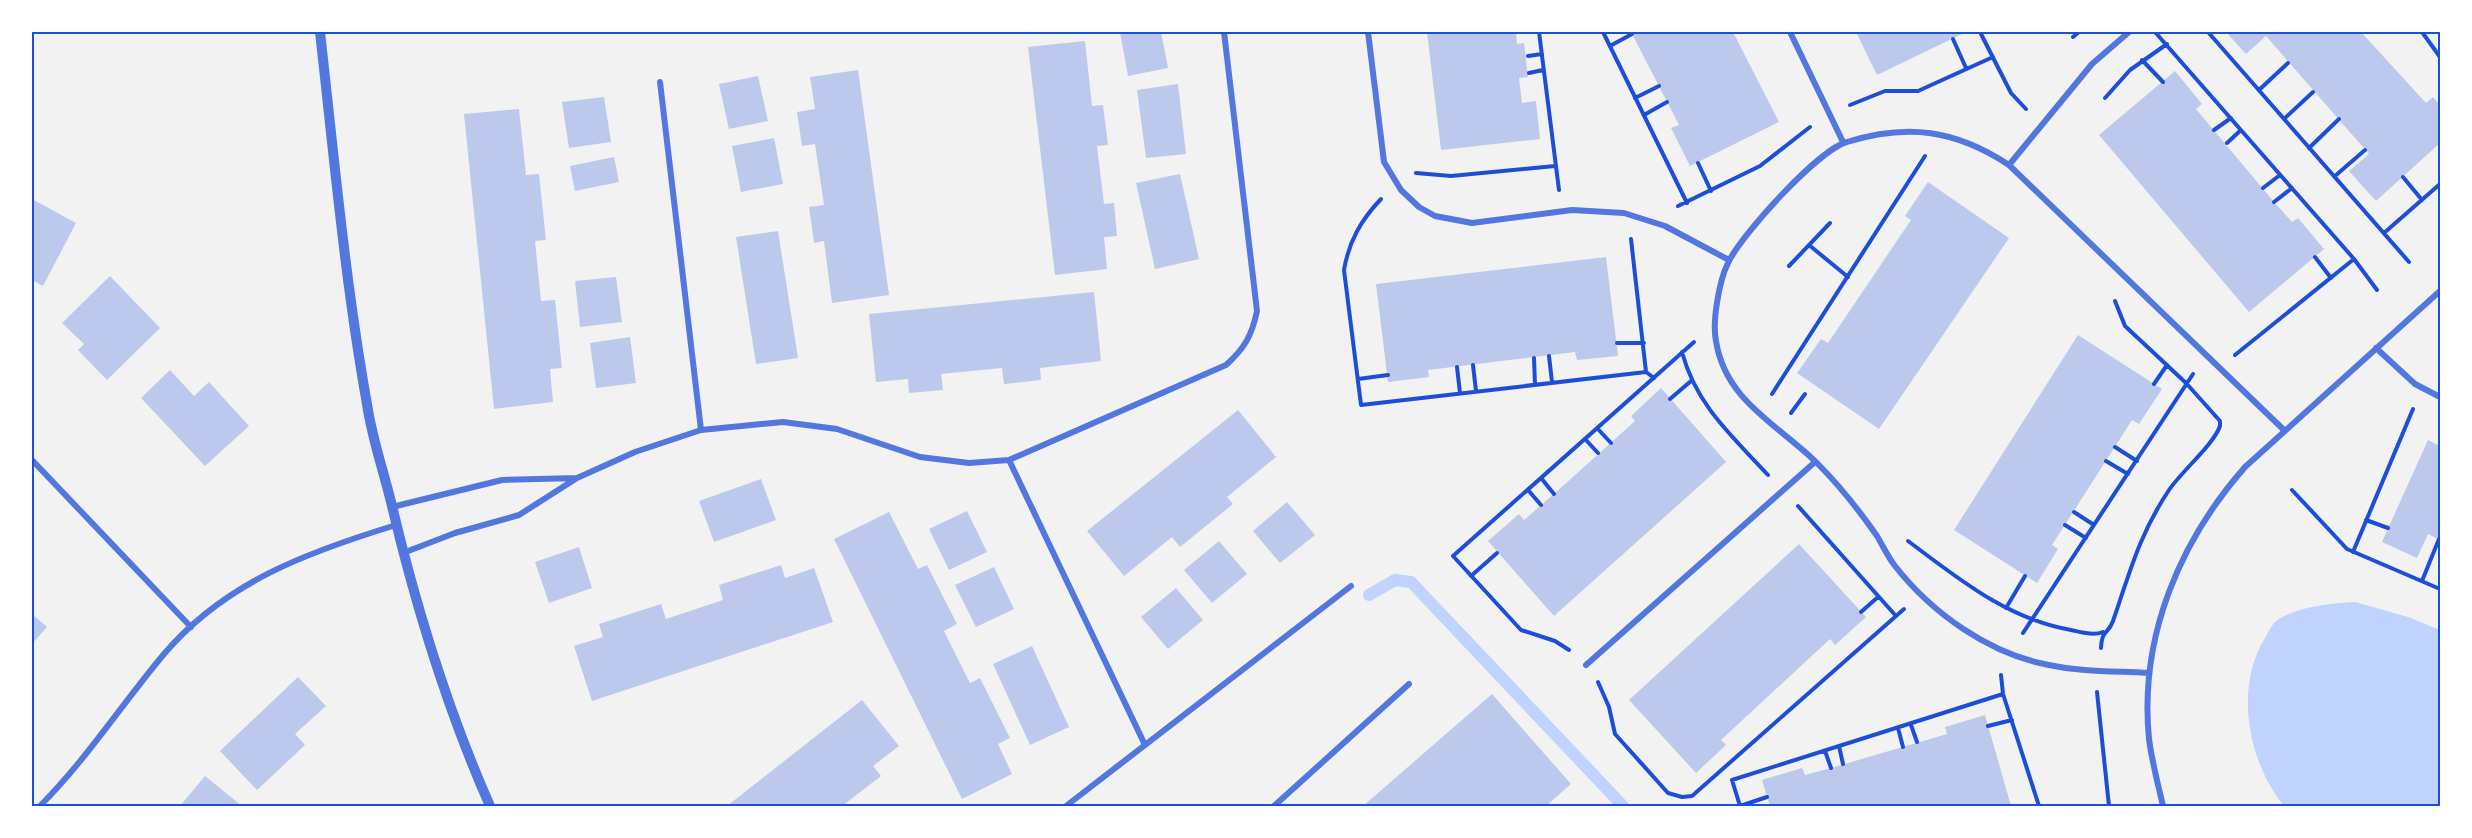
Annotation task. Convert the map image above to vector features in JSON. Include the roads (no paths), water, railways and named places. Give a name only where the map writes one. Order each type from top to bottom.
[{"type":"street","points":[[320,32],[367,407],[403,553],[469,759],[490,807]]},
{"type":"street","points":[[403,553],[455,533],[519,515],[577,478],[635,452],[701,430],[783,422],[837,429],[920,457],[969,463],[1009,460],[1227,365],[1243,350],[1253,332],[1257,311],[1224,32]]},
{"type":"street","points":[[1368,32],[1384,162],[1397,185],[1419,207],[1435,216],[1472,223],[1572,210],[1604,210],[1628,214],[1665,226],[1729,260]]},
{"type":"street","points":[[1790,32],[1843,142]]},
{"type":"street","points":[[2009,165],[2092,64],[2129,32]]},
{"type":"street","points":[[660,82],[701,430]]},
{"type":"street","points":[[2149,673],[2099,671],[2049,665],[2010,653],[1958,626],[1919,594],[1894,564],[1842,491],[1815,462],[1753,409],[1735,390],[1723,370],[1715,338],[1715,323],[1722,277],[1729,260],[1754,225],[1778,200],[1823,157],[1843,142],[1909,130],[1933,132],[1971,142],[2009,165],[2221,366],[2284,430]]},
{"type":"street","points":[[2163,807],[2149,741],[2149,673],[2160,617],[2176,572],[2193,536],[2226,488],[2284,430],[2440,291]]},
{"type":"street","points":[[2376,348],[2415,384],[2440,397]]},
{"type":"street","points":[[32,460],[191,627]]},
{"type":"street","points":[[1009,460],[1145,745]]},
{"type":"street","points":[[1586,665],[1815,462]]},
{"type":"street","points":[[392,507],[502,480],[577,478]]},
{"type":"street","points":[[40,807],[165,652],[227,597],[282,565],[331,544],[396,525]]},
{"type":"street","points":[[1066,807],[1351,586]]},
{"type":"street","points":[[1274,807],[1409,684]]},
{"type":"water","points":[[2355,602],[2408,617],[2440,630],[2440,806],[2284,806],[2261,768],[2249,724],[2248,702],[2255,658],[2270,630],[2275,622],[2302,609]]},
{"type":"waterway","points":[[1369,595],[1395,580],[1411,582],[1623,806]]}]
